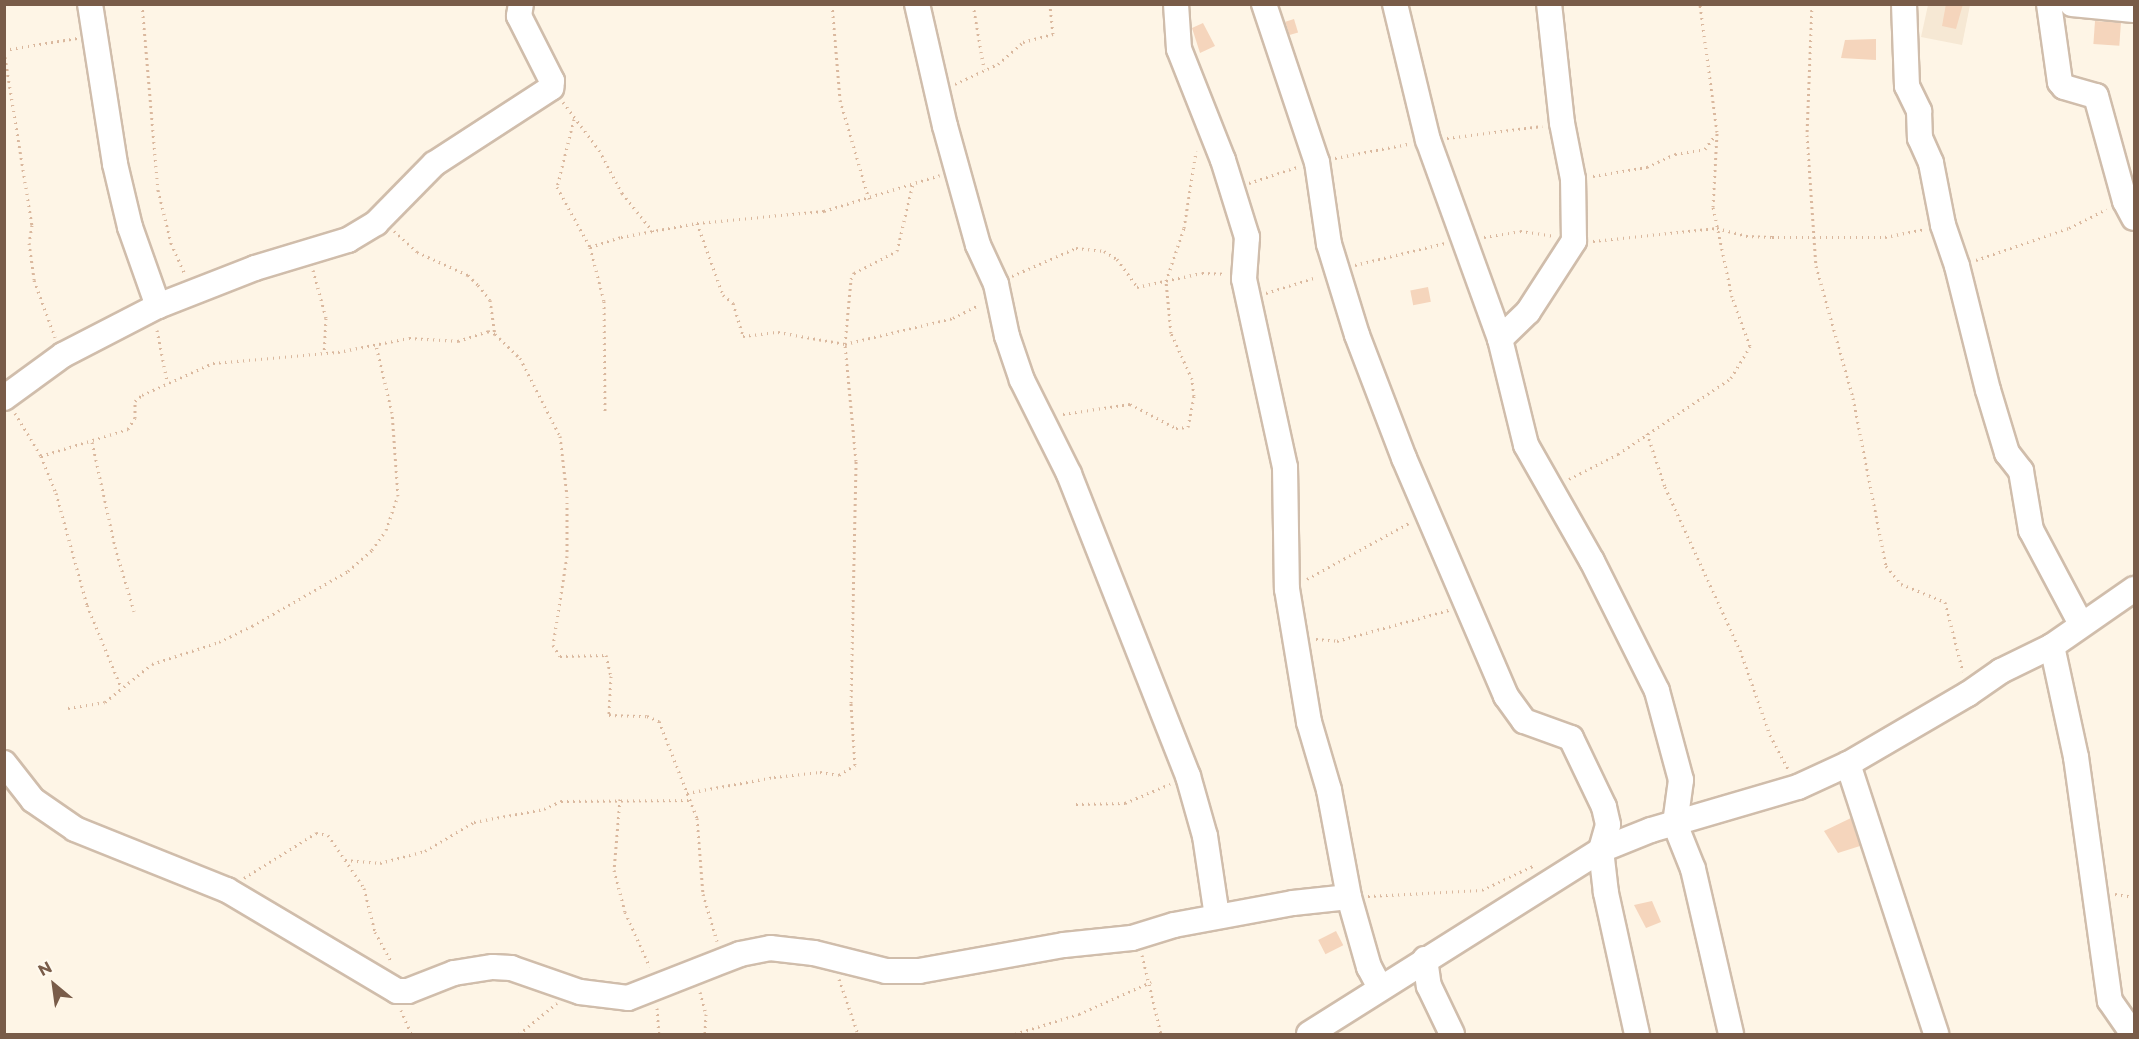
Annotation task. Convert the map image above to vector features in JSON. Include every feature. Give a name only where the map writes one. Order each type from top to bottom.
[{"type":"street","points":[[90,4],[116,171],[130,228],[158,306]]},
{"type":"street","points":[[5,398],[63,355],[158,306],[348,240],[381,218],[434,164],[530,104],[552,85],[519,16],[521,4]]},
{"type":"street","points":[[917,4],[940,93],[945,126],[978,245],[996,284],[1007,336],[1035,408],[1069,474],[1188,776],[1205,836],[1217,916]]},
{"type":"street","points":[[1176,4],[1179,49],[1232,190],[1247,237],[1244,279],[1285,467],[1287,589],[1309,722],[1329,790],[1349,897],[1369,967],[1380,988]]},
{"type":"street","points":[[1264,4],[1317,162],[1329,244],[1357,335],[1506,696],[1524,721],[1571,738],[1604,807],[1608,825],[1601,850],[1609,913],[1637,1035]]},
{"type":"street","points":[[1395,4],[1428,140],[1500,339],[1526,445],[1592,561],[1657,692],[1682,780],[1675,824],[1701,900],[1731,1035]]},
{"type":"street","points":[[1500,339],[1528,312],[1574,241],[1573,179],[1562,123],[1549,4]]},
{"type":"street","points":[[1904,4],[1907,86],[1919,111],[1920,138],[1931,163],[1943,225],[1957,266],[2007,453],[2020,471],[2031,531],[2081,624]]},
{"type":"street","points":[[2049,4],[2060,82],[2064,87],[2096,96],[2130,209]]},
{"type":"street","points":[[2072,4],[2134,10]]},
{"type":"street","points":[[1309,1035],[1425,958],[1527,900],[1601,850],[1675,824],[1798,787],[1848,764],[1968,694],[2001,670],[2052,646],[2134,589]]},
{"type":"street","points":[[2052,646],[2076,757],[2109,1001],[2133,1035]]},
{"type":"street","points":[[4,763],[33,800],[75,829],[227,890],[383,983],[408,991],[454,973],[494,967],[511,968],[570,989],[616,999],[659,988],[722,960],[770,948],[814,953],[832,960],[886,971],[919,971],[1064,945],[1132,938],[1217,916],[1349,897]]},
{"type":"street","points":[[1848,764],[1936,1035]]},
{"type":"street","points":[[1425,958],[1430,986],[1452,1035]]},
{"type":"path","points":[[142,4],[158,189],[171,243],[196,291]]},
{"type":"path","points":[[832,4],[840,100],[852,133],[869,199]]},
{"type":"path","points":[[973,4],[984,69]]},
{"type":"path","points":[[940,93],[998,64],[1023,42],[1053,34],[1050,4]]},
{"type":"path","points":[[1548,487],[1618,454],[1731,378],[1750,346],[1732,297],[1713,207],[1717,132],[1700,4]]},
{"type":"path","points":[[1812,4],[1807,135],[1817,237],[1816,266],[1853,398],[1886,566],[1901,584],[1944,602],[1968,694]]},
{"type":"path","points":[[63,355],[34,280],[29,243],[32,225],[4,51],[94,35]]},
{"type":"path","points":[[552,85],[574,119],[599,150],[622,193],[654,233]]},
{"type":"path","points":[[574,119],[557,187],[590,247],[606,320],[605,411]]},
{"type":"path","points":[[1232,190],[1284,169],[1317,162],[1428,140],[1562,123]]},
{"type":"path","points":[[1573,179],[1647,167],[1675,154],[1705,149],[1717,132]]},
{"type":"path","points":[[1035,408],[1080,415],[1130,404],[1164,423],[1185,429],[1192,413],[1192,379],[1171,333],[1166,281],[1184,228],[1197,140]]},
{"type":"path","points":[[590,247],[697,223],[824,211],[959,170]]},
{"type":"path","points":[[687,793],[774,777],[820,772],[839,775],[855,765],[851,703],[856,461],[845,344],[851,279],[854,273],[897,251],[913,183]]},
{"type":"path","points":[[1957,266],[2130,209]]},
{"type":"path","points":[[381,218],[417,252],[468,275],[478,285],[490,300],[495,334]]},
{"type":"path","points":[[697,223],[723,295],[733,303],[740,334],[778,332],[845,344],[965,314],[985,300],[996,284],[1076,248],[1104,251],[1117,259],[1134,287],[1221,272],[1244,279]]},
{"type":"path","points":[[1464,240],[1520,231],[1574,241],[1717,228],[1746,236],[1906,236],[1943,225]]},
{"type":"path","points":[[315,266],[326,318],[324,353]]},
{"type":"path","points":[[158,306],[156,327],[167,381]]},
{"type":"path","points":[[41,456],[128,429],[135,418],[135,401],[167,381],[234,359],[262,360],[324,353],[409,338],[458,341],[488,331],[495,334],[520,358],[560,436],[567,496],[567,556],[553,645],[560,656],[606,656],[611,676],[607,713],[647,716],[659,721],[687,793],[692,800],[703,894],[722,960]]},
{"type":"path","points":[[68,708],[105,702],[152,664],[219,642],[348,571],[379,540],[398,496],[392,413],[376,345]]},
{"type":"path","points":[[5,398],[41,456],[59,503],[87,605],[121,687]]},
{"type":"path","points":[[1647,433],[1665,487],[1740,650],[1770,735],[1798,787]]},
{"type":"path","points":[[92,442],[115,547],[134,611]]},
{"type":"path","points":[[1287,589],[1398,527],[1430,515]]},
{"type":"path","points":[[1294,632],[1337,640],[1468,604]]},
{"type":"path","points":[[1076,804],[1125,803],[1188,776]]},
{"type":"path","points":[[620,799],[614,870],[625,912],[659,988],[659,1035]]},
{"type":"path","points":[[345,860],[380,862],[424,851],[474,822],[544,809],[561,801],[692,800]]},
{"type":"path","points":[[227,890],[316,833],[328,835],[364,888],[375,932],[408,991]]},
{"type":"path","points":[[1349,897],[1482,890],[1538,864]]},
{"type":"path","points":[[1132,938],[1146,960],[1161,1035]]},
{"type":"path","points":[[832,960],[858,1035]]},
{"type":"path","points":[[694,973],[706,1014],[705,1035]]},
{"type":"path","points":[[1015,1035],[1079,1014],[1151,982]]},
{"type":"path","points":[[519,1035],[546,1014],[570,989]]},
{"type":"shaded area","points":[[1928,5],[1970,5],[1962,45],[1921,37]]},
{"type":"building","points":[[1946,4],[1963,4],[1956,29],[1942,26]]},
{"type":"building","points":[[1294,19],[1298,32],[1289,35],[1285,22]]},
{"type":"building","points":[[2095,21],[2121,23],[2119,46],[2093,44]]},
{"type":"building","points":[[1203,23],[1215,46],[1200,53],[1192,28]]},
{"type":"building","points":[[1876,39],[1876,60],[1841,58],[1845,40]]},
{"type":"building","points":[[1428,287],[1431,302],[1413,305],[1410,290]]},
{"type":"building","points":[[1851,818],[1860,846],[1838,853],[1824,831]]},
{"type":"building","points":[[1652,901],[1661,922],[1646,928],[1634,905]]},
{"type":"building","points":[[1336,931],[1343,945],[1325,954],[1318,940]]}]
